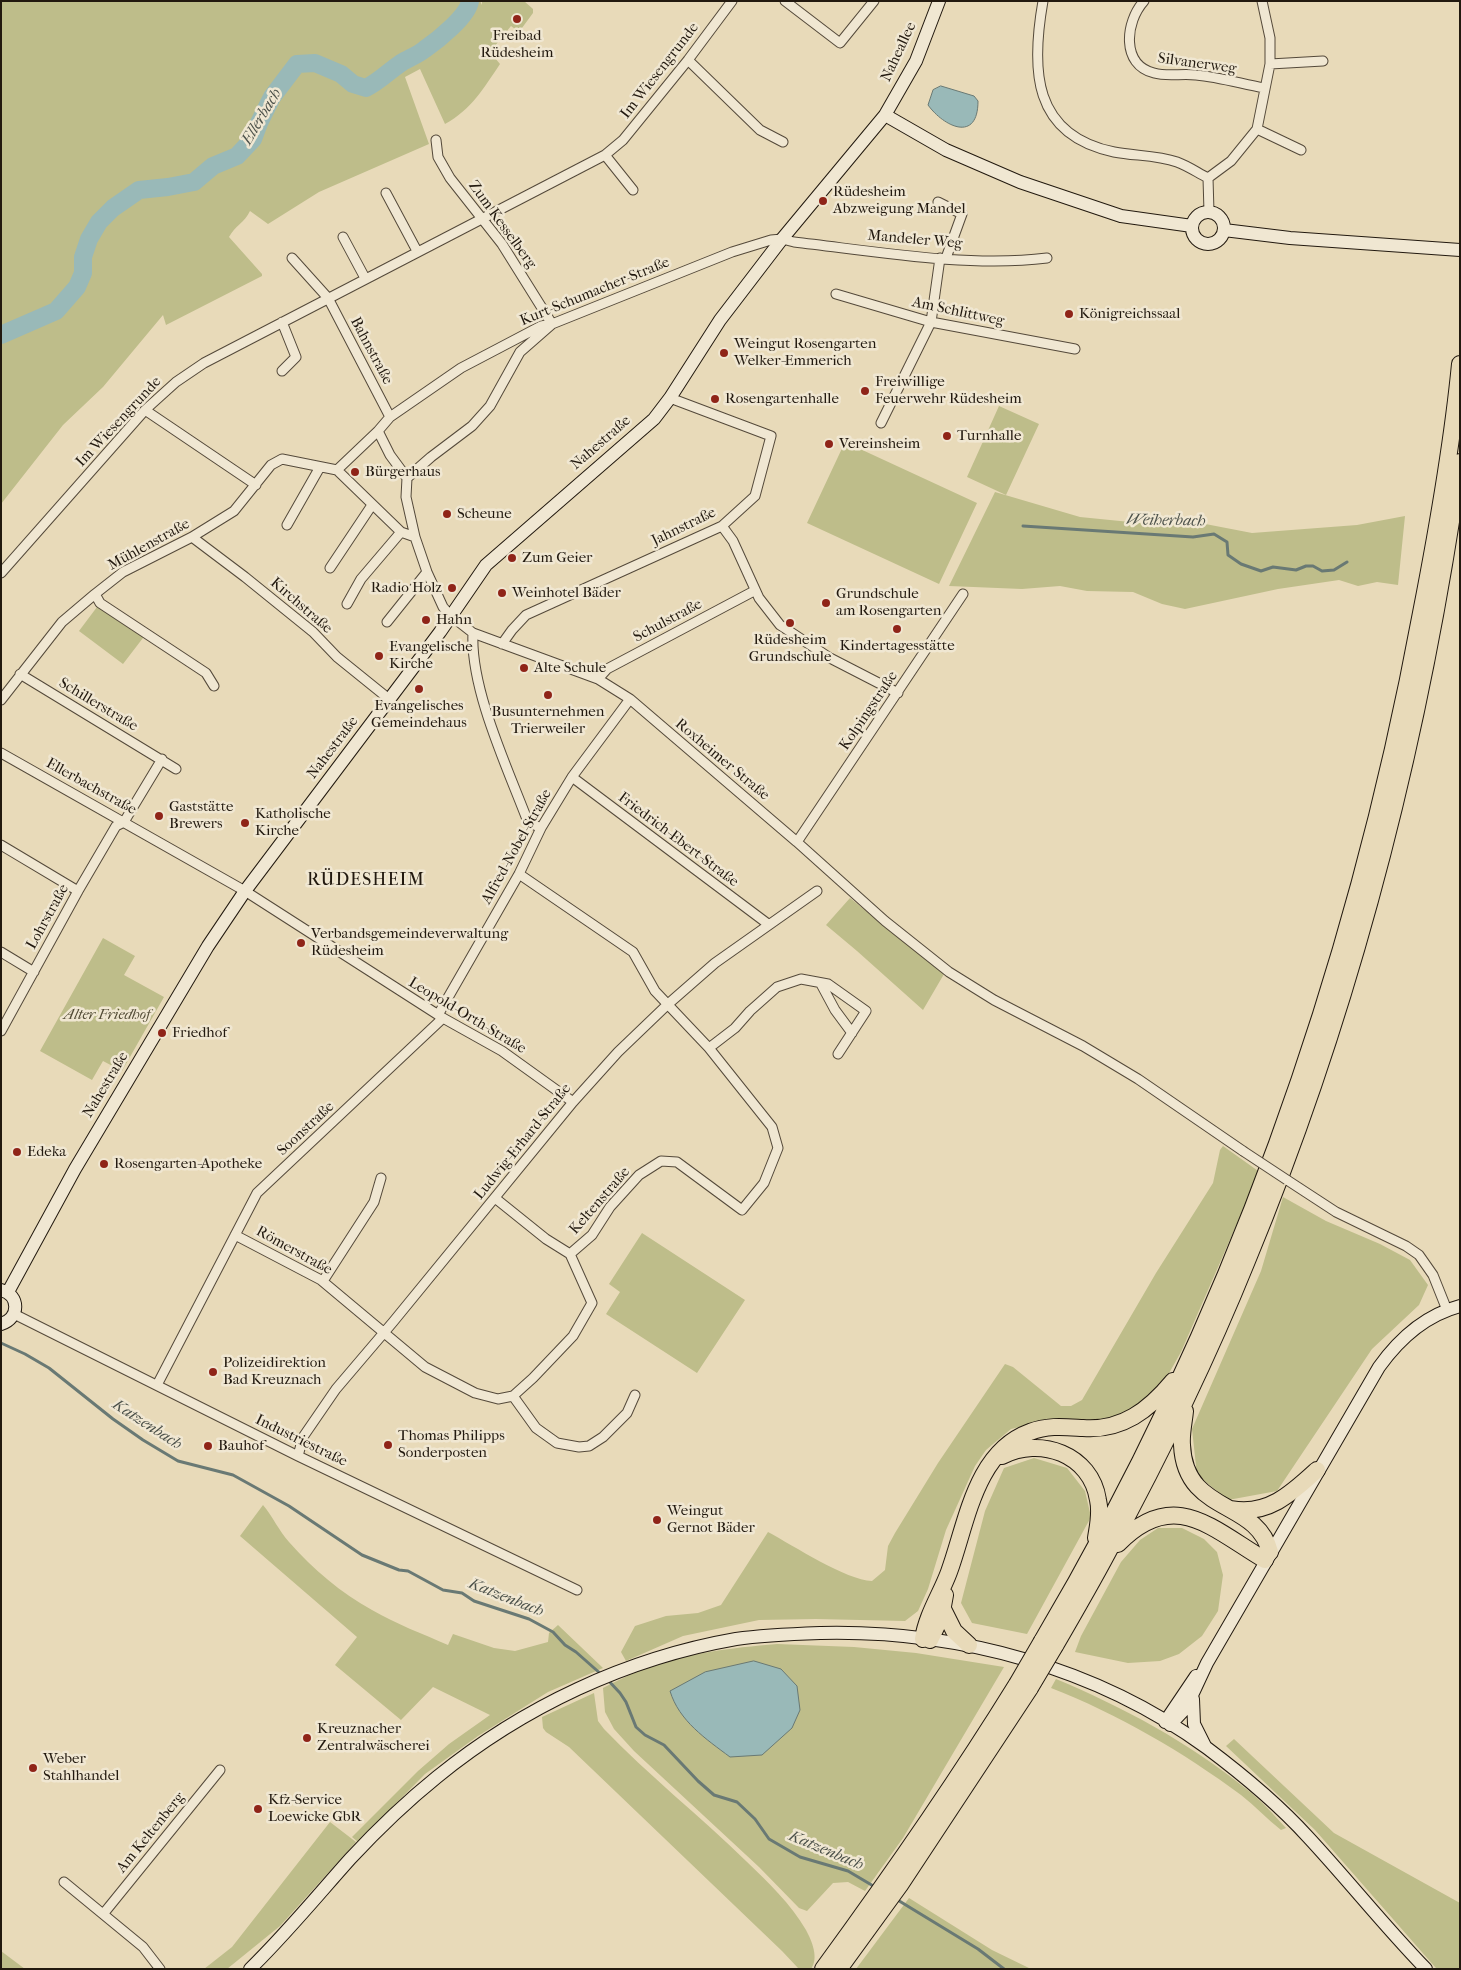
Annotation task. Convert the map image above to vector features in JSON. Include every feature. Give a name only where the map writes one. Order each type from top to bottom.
[{"type":"highway","points":[[1100,1553],[1190,1360],[1244,1233],[1288,1116],[1324,1008],[1352,914],[1384,793],[1411,666],[1432,552],[1460,364]]},
{"type":"highway","points":[[839,1969],[873,1912],[967,1786],[1049,1644],[1188,1394],[1246,1264],[1312,1089],[1366,919],[1397,796],[1426,668],[1447,553],[1460,462]]},
{"type":"highway","points":[[926,1639],[930,1614],[948,1573],[974,1495],[987,1469],[1005,1447],[1030,1432],[1059,1426],[1102,1428],[1120,1424],[1138,1415],[1161,1396],[1190,1360]]},
{"type":"highway","points":[[1188,1394],[1182,1438],[1185,1464],[1192,1480],[1204,1494],[1257,1527],[1266,1539],[1268,1556]]},
{"type":"highway","points":[[987,1469],[1010,1452],[1028,1447],[1056,1450],[1073,1459],[1087,1473],[1098,1498],[1100,1553]]},
{"type":"highway","points":[[1226,1508],[1248,1510],[1269,1506],[1290,1494],[1317,1470]]},
{"type":"highway","points":[[1100,1553],[1137,1526],[1154,1518],[1172,1515],[1188,1517],[1202,1522],[1268,1556]]},
{"type":"highway","points":[[926,1639],[943,1609],[948,1573]]},
{"type":"highway","points":[[943,1609],[954,1631],[969,1645]]},
{"type":"highway","points":[[823,1969],[873,1912]]},
{"type":"street","name":"Im Wiesengrunde","points":[[1,573],[145,410],[176,382],[204,363],[605,155],[623,140],[688,60],[732,1]]},
{"type":"street","points":[[785,1],[840,43],[874,1]]},
{"type":"street","name":"Naheallee","points":[[885,115],[916,61],[939,1]]},
{"type":"street","points":[[1043,1],[1036,48],[1041,94],[1053,116],[1062,126],[1080,140],[1091,145],[1114,152],[1178,162],[1208,178]]},
{"type":"street","name":"Silvanerweg","points":[[1144,1],[1134,14],[1129,34],[1130,52],[1139,65],[1154,73],[1196,74],[1264,88]]},
{"type":"street","points":[[1208,178],[1231,161],[1257,128],[1270,64],[1270,38],[1262,1]]},
{"type":"street","points":[[688,60],[760,130],[783,142]]},
{"type":"street","points":[[1270,64],[1323,61]]},
{"type":"street","points":[[885,115],[946,150],[1020,182],[1121,216],[1192,226]]},
{"type":"street","name":"Nahestraße","points":[[4,1291],[208,946],[245,891],[389,700],[486,565],[654,419],[670,398],[720,320],[782,238],[885,115]]},
{"type":"street","points":[[1257,128],[1301,150]]},
{"type":"street","name":"Zum Kesselberg","points":[[436,140],[438,157],[450,178],[519,269],[552,324]]},
{"type":"street","points":[[605,155],[633,190]]},
{"type":"street","points":[[1208,178],[1209,212]]},
{"type":"street","points":[[386,193],[417,251]]},
{"type":"street","points":[[881,423],[931,322],[943,258],[962,214],[938,202]]},
{"type":"street","points":[[1209,212],[1214,213],[1222,220],[1224,230],[1219,239],[1210,244],[1205,244],[1194,235],[1192,226],[1196,217],[1209,212]]},
{"type":"street","points":[[1224,230],[1290,238],[1460,250]]},
{"type":"street","points":[[343,237],[365,278]]},
{"type":"street","name":"Mandeler Weg","points":[[782,238],[794,242],[943,258],[1021,261],[1047,258]]},
{"type":"street","name":"Kurt-Schumacher-Straße","points":[[337,470],[390,417],[461,368],[541,326],[552,324],[732,252],[782,238]]},
{"type":"street","points":[[292,258],[328,298]]},
{"type":"street","name":"Am Schlittweg","points":[[836,294],[931,322],[1075,349]]},
{"type":"street","name":"Bahnstraße","points":[[328,298],[390,417]]},
{"type":"street","points":[[282,322],[296,356],[282,371]]},
{"type":"street","points":[[378,431],[390,455],[407,478],[478,419],[490,406],[520,352],[552,324]]},
{"type":"street","name":"Jahnstraße","points":[[502,644],[526,615],[722,526],[755,496],[771,436],[670,398]]},
{"type":"street","points":[[145,410],[256,485]]},
{"type":"street","name":"Mühlenstraße","points":[[1,700],[62,622],[123,572],[192,537],[234,511],[270,465],[282,459],[337,470]]},
{"type":"street","points":[[287,525],[320,467]]},
{"type":"street","points":[[337,470],[401,532],[416,537]]},
{"type":"street","name":"Roxheimer Straße","points":[[407,478],[406,497],[426,572],[443,607],[450,615],[473,633],[598,679],[630,699],[797,842],[885,921],[949,972],[994,1000],[1083,1046],[1138,1079],[1242,1151],[1336,1212],[1406,1246],[1419,1255],[1454,1308]]},
{"type":"street","points":[[330,568],[372,505]]},
{"type":"street","points":[[722,526],[733,541],[754,591],[780,625],[830,658],[898,694]]},
{"type":"street","points":[[347,604],[360,579],[401,532]]},
{"type":"street","name":"Kirchstraße","points":[[192,537],[313,632],[338,657],[389,700]]},
{"type":"street","points":[[387,622],[426,572]]},
{"type":"street","name":"Schulstraße","points":[[598,679],[607,669],[754,591]]},
{"type":"street","points":[[95,594],[100,603],[206,673],[214,686]]},
{"type":"street","name":"Kolpingstraße","points":[[797,842],[898,694],[963,594]]},
{"type":"street","points":[[473,633],[474,668],[490,720],[528,822],[541,828]]},
{"type":"street","name":"Schillerstraße","points":[[20,674],[176,769]]},
{"type":"street","name":"Alfred-Nobel-Straße","points":[[441,1017],[519,874],[541,828],[572,778],[630,699]]},
{"type":"street","name":"Ellerbachstraße","points":[[1,753],[245,891]]},
{"type":"street","points":[[124,822],[162,759]]},
{"type":"street","name":"Friedrich-Ebert-Straße","points":[[572,778],[768,924]]},
{"type":"street","name":"Lohrstraße","points":[[1,1031],[116,826],[124,822]]},
{"type":"street","points":[[1,845],[78,891]]},
{"type":"street","name":"Keltenstraße","points":[[495,1198],[546,1239],[570,1254],[592,1235],[610,1207],[639,1175],[661,1161],[677,1162],[742,1210],[764,1183],[778,1148],[772,1127],[709,1048],[654,991],[633,952],[519,874]]},
{"type":"street","name":"Leopold-Orth-Straße","points":[[245,891],[441,1017],[502,1051],[573,1102]]},
{"type":"street","name":"Ludwig-Erhard-Straße","points":[[298,1456],[304,1437],[336,1389],[573,1102],[618,1052],[667,1005],[716,963],[768,924],[817,891]]},
{"type":"street","points":[[1,952],[34,972]]},
{"type":"street","points":[[709,1048],[735,1028],[750,1011],[777,987],[801,980],[828,984],[866,1010],[838,1054]]},
{"type":"street","points":[[821,984],[835,1010],[852,1033]]},
{"type":"street","name":"Soonstraße","points":[[157,1385],[257,1193],[441,1017]]},
{"type":"street","points":[[323,1281],[374,1202],[381,1178]]},
{"type":"street","name":"Römerstraße","points":[[235,1235],[323,1281],[425,1367],[475,1393],[498,1399],[513,1396]]},
{"type":"street","points":[[570,1254],[592,1303],[573,1336],[513,1396],[536,1428],[557,1444],[578,1447],[589,1446],[603,1437],[627,1413],[635,1395]]},
{"type":"street","points":[[1,1324],[7,1322],[16,1309],[14,1299],[4,1291]]},
{"type":"street","points":[[1168,1723],[1182,1714],[1193,1695],[1207,1663],[1317,1470],[1386,1357],[1412,1331],[1454,1308]]},
{"type":"street","name":"Industriestraße","points":[[14,1314],[298,1456],[577,1590]]},
{"type":"street","points":[[250,1969],[353,1856],[389,1820],[437,1777],[487,1740],[524,1717],[573,1691],[645,1663],[711,1645],[780,1634],[879,1634],[969,1645],[1022,1658],[1092,1683],[1128,1700],[1204,1746],[1251,1782],[1281,1809],[1426,1969]]},
{"type":"street","points":[[1168,1723],[1187,1687],[1207,1663]]},
{"type":"street","points":[[1193,1695],[1194,1724],[1204,1746]]},
{"type":"street","name":"Am Keltenberg","points":[[104,1913],[220,1770]]},
{"type":"street","points":[[64,1882],[143,1947],[160,1969]]},
{"type":"green space","points":[[1,1],[480,1],[482,5],[482,1],[524,1],[533,9],[533,13],[519,32],[511,26],[490,52],[500,64],[470,105],[445,124],[420,69],[405,77],[429,144],[319,192],[268,224],[250,211],[229,237],[262,276],[166,325],[163,315],[103,387],[63,425],[1,504]]},
{"type":"green space","points":[[999,406],[1039,424],[1006,495],[967,477]]},
{"type":"green space","points":[[845,442],[977,503],[939,584],[807,523]]},
{"type":"green space","points":[[995,492],[1080,517],[1140,523],[1195,522],[1252,533],[1357,525],[1405,516],[1398,585],[1377,582],[1358,586],[1339,580],[1278,589],[1185,609],[1162,604],[1133,592],[1087,591],[1060,586],[1022,589],[949,586]]},
{"type":"green space","points":[[100,603],[146,634],[123,664],[79,631]]},
{"type":"green space","points":[[850,898],[944,974],[923,1010],[826,925]]},
{"type":"green space","name":"Alter Friedhof","points":[[103,938],[135,956],[124,975],[164,997],[122,1071],[103,1061],[92,1080],[40,1051]]},
{"type":"green space","points":[[1223,1146],[1261,1173],[1249,1196],[1181,1352],[1168,1375],[1143,1407],[1113,1420],[1046,1421],[1011,1429],[986,1450],[975,1466],[946,1530],[928,1589],[918,1611],[905,1621],[759,1620],[683,1636],[626,1661],[621,1652],[635,1626],[666,1616],[698,1613],[721,1605],[768,1532],[848,1575],[872,1581],[885,1570],[888,1546],[895,1533],[938,1463],[1005,1364],[1013,1367],[1061,1406],[1071,1406],[1082,1400],[1156,1273],[1213,1183],[1220,1150]]},
{"type":"green space","points":[[1283,1197],[1326,1221],[1380,1244],[1410,1260],[1428,1285],[1419,1305],[1372,1349],[1277,1491],[1228,1500],[1197,1475],[1192,1429],[1261,1271]]},
{"type":"green space","points":[[642,1233],[745,1300],[697,1373],[606,1314],[620,1292],[609,1284]]},
{"type":"green space","points":[[1034,1458],[1067,1468],[1085,1491],[1091,1517],[1027,1634],[972,1623],[961,1603],[985,1511],[1004,1468]]},
{"type":"green space","points":[[263,1505],[285,1538],[318,1571],[349,1596],[390,1620],[448,1645],[453,1634],[494,1648],[515,1651],[548,1642],[549,1633],[558,1625],[603,1668],[548,1692],[478,1736],[425,1774],[358,1842],[352,1837],[418,1771],[449,1744],[490,1715],[433,1687],[401,1720],[335,1665],[357,1637],[240,1536]]},
{"type":"green space","points":[[1158,1528],[1182,1528],[1204,1539],[1217,1552],[1223,1575],[1218,1611],[1202,1636],[1179,1654],[1160,1661],[1128,1663],[1075,1652],[1081,1636],[1121,1562],[1140,1540]]},
{"type":"green space","points":[[777,1644],[854,1647],[916,1653],[1004,1667],[903,1838],[865,1891],[848,1882],[833,1883],[807,1911],[799,1908],[759,1867],[634,1751],[614,1729],[605,1712],[603,1688],[641,1670],[691,1655]]},
{"type":"green space","points":[[1056,1679],[1106,1701],[1178,1741],[1251,1792],[1286,1828],[1281,1830],[1241,1795],[1173,1749],[1101,1710],[1051,1688]]},
{"type":"green space","points":[[594,1693],[598,1721],[604,1729],[638,1763],[754,1869],[793,1911],[806,1930],[812,1944],[815,1955],[811,1969],[798,1968],[569,1747],[543,1728],[542,1717]]},
{"type":"green space","points":[[1234,1739],[1334,1833],[1460,1903],[1460,1969],[1437,1969],[1435,1967],[1315,1830],[1226,1746]]},
{"type":"green space","points":[[330,1822],[356,1842],[280,1926],[227,1969],[204,1969],[232,1947]]},
{"type":"green space","points":[[909,1898],[992,1950],[1031,1969],[856,1969]]},
{"type":"green space","points":[[1,1951],[25,1969],[1,1969]]},
{"type":"water","points":[[941,86],[974,96],[978,101],[977,114],[966,127],[959,127],[943,120],[928,105],[933,90]]},
{"type":"water","points":[[754,1661],[781,1669],[797,1686],[800,1710],[792,1728],[762,1755],[730,1757],[694,1728],[674,1702],[670,1691],[705,1672]]},
{"type":"waterway","name":"Ellerbach","points":[[1,335],[56,311],[77,287],[83,273],[83,257],[89,239],[99,222],[113,208],[139,190],[194,182],[213,166],[237,156],[253,139],[272,97],[297,64],[315,63],[341,74],[353,84],[366,88],[444,34],[464,14],[470,1]]},
{"type":"waterway","name":"Weiherbach","points":[[1023,526],[1193,537],[1214,534],[1227,542],[1228,555],[1241,564],[1261,571],[1273,567],[1296,570],[1306,566],[1313,566],[1322,571],[1334,570],[1347,562]]},
{"type":"waterway","name":"Katzenbach","points":[[1,1343],[49,1368],[113,1419],[178,1461],[233,1475],[289,1506],[362,1555],[399,1570],[408,1571],[443,1590],[462,1593],[474,1601],[529,1619],[553,1632],[565,1645],[602,1675]]},
{"type":"waterway","name":"Katzenbach","points":[[607,1679],[626,1702],[636,1727],[645,1735],[664,1745],[714,1795],[737,1802],[755,1819],[769,1839],[800,1857],[848,1871],[875,1887]]},
{"type":"waterway","name":"Katzenbach","points":[[896,1899],[978,1949],[1004,1969]]},
{"type":"place","name":"Freibad Rüdesheim","points":[[517,19]]},
{"type":"place","name":"Rüdesheim Abzweigung Mandel","points":[[823,201]]},
{"type":"place","name":"Königreichssaal","points":[[1069,314]]},
{"type":"place","name":"Weingut Rosengarten Welker-Emmerich","points":[[724,353]]},
{"type":"place","name":"Freiwillige Feuerwehr Rüdesheim","points":[[865,391]]},
{"type":"place","name":"Rosengartenhalle","points":[[715,399]]},
{"type":"place","name":"Turnhalle","points":[[947,436]]},
{"type":"place","name":"Vereinsheim","points":[[829,444]]},
{"type":"place","name":"Bürgerhaus","points":[[355,472]]},
{"type":"place","name":"Scheune","points":[[447,514]]},
{"type":"place","name":"Zum Geier","points":[[512,558]]},
{"type":"place","name":"Radio Holz","points":[[452,588]]},
{"type":"place","name":"Weinhotel Bäder","points":[[502,593]]},
{"type":"place","name":"Grundschule am Rosengarten","points":[[826,603]]},
{"type":"place","name":"Hahn","points":[[426,620]]},
{"type":"place","name":"Rüdesheim Grundschule","points":[[790,623]]},
{"type":"place","name":"Kindertagesstätte","points":[[897,629]]},
{"type":"place","name":"Evangelische Kirche","points":[[379,656]]},
{"type":"place","name":"Alte Schule","points":[[524,668]]},
{"type":"place","name":"Evangelisches Gemeindehaus","points":[[419,689]]},
{"type":"place","name":"Busunternehmen Trierweiler","points":[[548,695]]},
{"type":"place","name":"Gaststätte Brewers","points":[[159,816]]},
{"type":"place","name":"Katholische Kirche","points":[[245,823]]},
{"type":"place","name":"Verbandsgemeindeverwaltung Rüdesheim","points":[[301,943]]},
{"type":"place","name":"Friedhof","points":[[162,1033]]},
{"type":"place","name":"Edeka","points":[[17,1152]]},
{"type":"place","name":"Rosengarten-Apotheke","points":[[104,1164]]},
{"type":"place","name":"Polizeidirektion Bad Kreuznach","points":[[213,1372]]},
{"type":"place","name":"Thomas Philipps Sonderposten","points":[[388,1445]]},
{"type":"place","name":"Bauhof","points":[[208,1446]]},
{"type":"place","name":"Weingut Gernot Bäder","points":[[657,1520]]},
{"type":"place","name":"Kreuznacher Zentralwäscherei","points":[[307,1738]]},
{"type":"place","name":"Weber Stahlhandel","points":[[33,1768]]},
{"type":"place","name":"Kfz-Service Loewicke GbR","points":[[258,1809]]},
{"type":"district","name":"RÜDESHEIM","points":[[366,881]]}]
